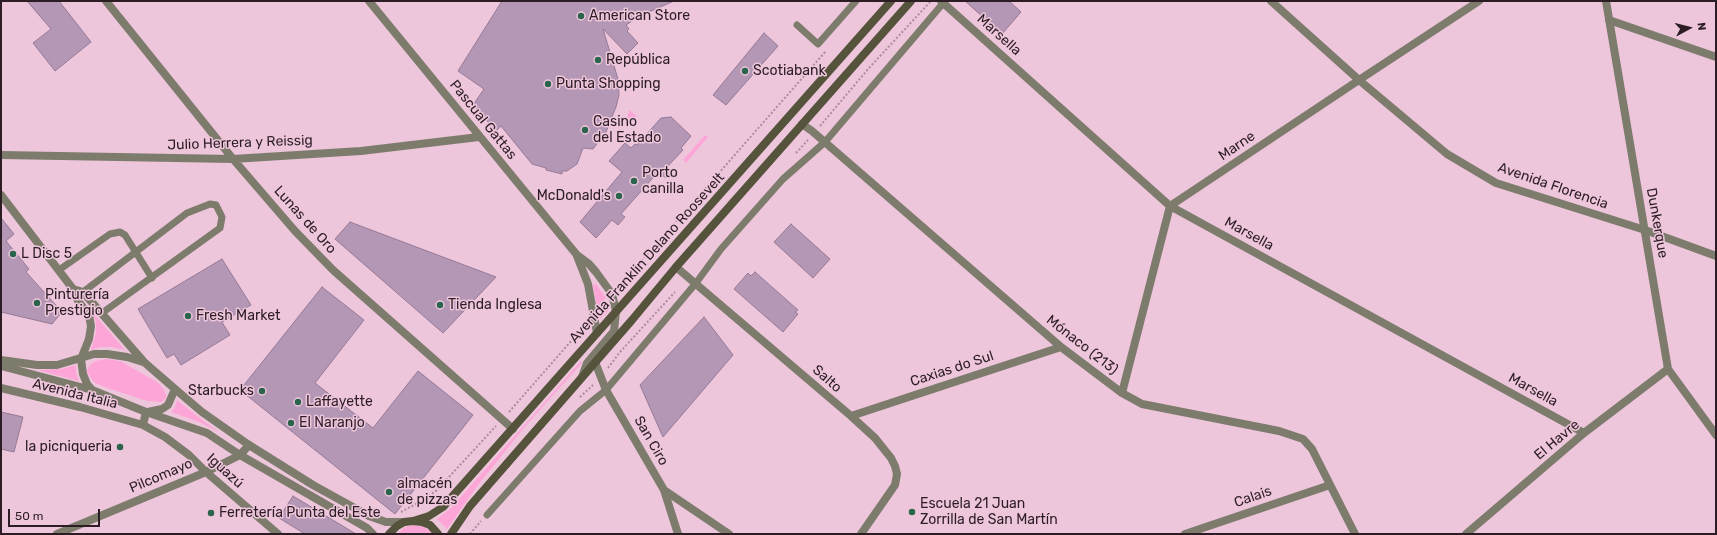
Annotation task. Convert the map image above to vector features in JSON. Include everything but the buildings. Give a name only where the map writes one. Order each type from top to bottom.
[{"type":"main road","name":"Avenida Franklin Delano Roosevelt","points":[[413,521],[429,516],[443,507],[891,1]]},
{"type":"main road","name":"Avenida Franklin Delano Roosevelt","points":[[450,534],[470,506],[907,2]]},
{"type":"main road","points":[[389,534],[397,526],[404,522],[413,521],[430,525],[438,534]]},
{"type":"street","name":"Lunas de Oro","points":[[106,1],[233,159],[295,231],[333,270],[513,429]]},
{"type":"street","name":"Pascual Gattas","points":[[369,1],[577,255],[589,264],[612,294],[616,311],[614,331],[587,363],[582,378]]},
{"type":"street","name":"Avenida Florencia","points":[[1271,1],[1359,80],[1446,154],[1496,183],[1645,230],[1716,256]]},
{"type":"street","name":"Marne","points":[[1170,206],[1479,1]]},
{"type":"street","name":"Dunkerque","points":[[1606,1],[1668,369],[1716,435]]},
{"type":"street","name":"Marsella","points":[[943,2],[1170,206],[1584,434]]},
{"type":"street","points":[[1609,20],[1716,57]]},
{"type":"street","name":"Mónaco (213)","points":[[802,124],[825,142],[1061,347],[1122,393],[1142,404],[1279,431],[1304,439],[1312,449],[1355,534]]},
{"type":"street","name":"Julio Herrera y Reissig","points":[[1,155],[233,159],[360,151],[479,136]]},
{"type":"street","points":[[1,195],[73,289],[78,301],[88,315],[91,326],[89,339],[81,359],[83,374],[87,384],[92,390]]},
{"type":"street","points":[[1122,393],[1170,206]]},
{"type":"street","name":"Pascual Gattas","points":[[577,255],[588,284],[597,333]]},
{"type":"street","name":"Salto","points":[[676,267],[851,416],[875,438],[891,458],[896,466],[897,474],[895,484],[861,534]]},
{"type":"street","points":[[73,289],[83,292],[144,362],[202,412],[249,445],[313,485],[369,516],[386,522],[404,522]]},
{"type":"street","name":"Caxias do Sul","points":[[851,416],[1061,347]]},
{"type":"street","name":"Avenida Italia","points":[[1,360],[36,365],[57,365],[94,354],[107,354],[127,357],[144,362]]},
{"type":"street","name":"San Ciro","points":[[595,362],[606,390],[664,490],[678,534]]},
{"type":"street","name":"Avenida Italia","points":[[1,366],[92,390],[146,412],[207,433],[240,455],[367,528],[374,534]]},
{"type":"street","name":"El Havre","points":[[1466,534],[1584,434],[1668,369]]},
{"type":"street","name":"Avenida Italia","points":[[1,388],[80,407],[143,425]]},
{"type":"street","points":[[143,425],[146,412],[162,409],[168,405],[175,389]]},
{"type":"street","name":"Iguazú","points":[[143,425],[165,437],[189,454],[206,472],[278,534]]},
{"type":"street","name":"Pilcomayo","points":[[57,534],[206,472],[240,455],[249,445]]},
{"type":"street","points":[[309,495],[313,485]]},
{"type":"street","name":"Calais","points":[[1185,534],[1330,485]]},
{"type":"street","points":[[664,490],[729,534]]},
{"type":"lane","points":[[798,25],[818,44],[856,1]]},
{"type":"lane","points":[[487,515],[580,411],[606,390],[696,283],[721,249],[783,179],[825,142],[943,2]]},
{"type":"lane","points":[[83,292],[188,213],[199,207],[210,204],[216,205],[222,217],[220,228],[102,313]]},
{"type":"lane","points":[[59,270],[110,234],[120,232],[125,235],[152,278]]},
{"type":"path","points":[[612,294],[828,49]]},
{"type":"path","points":[[386,522],[393,516],[423,500],[437,490],[502,420],[593,315]]},
{"type":"shaded area","points":[[629,110],[637,116],[626,127],[628,114]]},
{"type":"shaded area","points":[[705,135],[708,137],[686,163],[683,160]]},
{"type":"shaded area","points":[[596,284],[606,298],[597,308],[593,286]]},
{"type":"shaded area","points":[[608,303],[608,311],[599,320],[598,313]]},
{"type":"shaded area","points":[[93,313],[125,350],[111,347],[100,347],[91,350],[96,333],[96,322]]},
{"type":"shaded area","points":[[107,359],[120,361],[157,382],[163,388],[166,398],[162,402],[147,401],[95,383],[87,372],[88,368],[95,361]]},
{"type":"shaded area","points":[[581,361],[582,363],[528,423],[478,485],[447,529],[437,519],[451,508]]},
{"type":"shaded area","points":[[76,365],[76,373],[79,381],[37,370],[61,369]]},
{"type":"shaded area","points":[[177,400],[219,432],[199,422],[171,412],[175,407]]},
{"type":"shaded area","points":[[415,525],[424,527],[433,534],[397,534],[405,527]]},
{"type":"place","name":"American Store","points":[[581,16]]},
{"type":"place","name":"República","points":[[598,60]]},
{"type":"place","name":"Scotiabank","points":[[745,71]]},
{"type":"place","name":"Punta Shopping","points":[[548,84]]},
{"type":"place","name":"Casino del Estado","points":[[585,130]]},
{"type":"place","name":"Porto canilla","points":[[634,181]]},
{"type":"place","name":"McDonald's","points":[[619,196]]},
{"type":"place","name":"L Disc 5","points":[[13,254]]},
{"type":"place","name":"Pinturería Prestigio","points":[[37,303]]},
{"type":"place","name":"Tienda Inglesa","points":[[440,305]]},
{"type":"place","name":"Fresh Market","points":[[188,316]]},
{"type":"place","name":"Starbucks","points":[[262,391]]},
{"type":"place","name":"Laffayette","points":[[298,402]]},
{"type":"place","name":"El Naranjo","points":[[291,423]]},
{"type":"place","name":"la picniqueria","points":[[120,447]]},
{"type":"place","name":"almacén de pizzas","points":[[389,492]]},
{"type":"place","name":"Escuela 21 Juan Zorrilla de San Martín","points":[[912,512]]},
{"type":"place","name":"Ferretería Punta del Este","points":[[211,513]]}]
